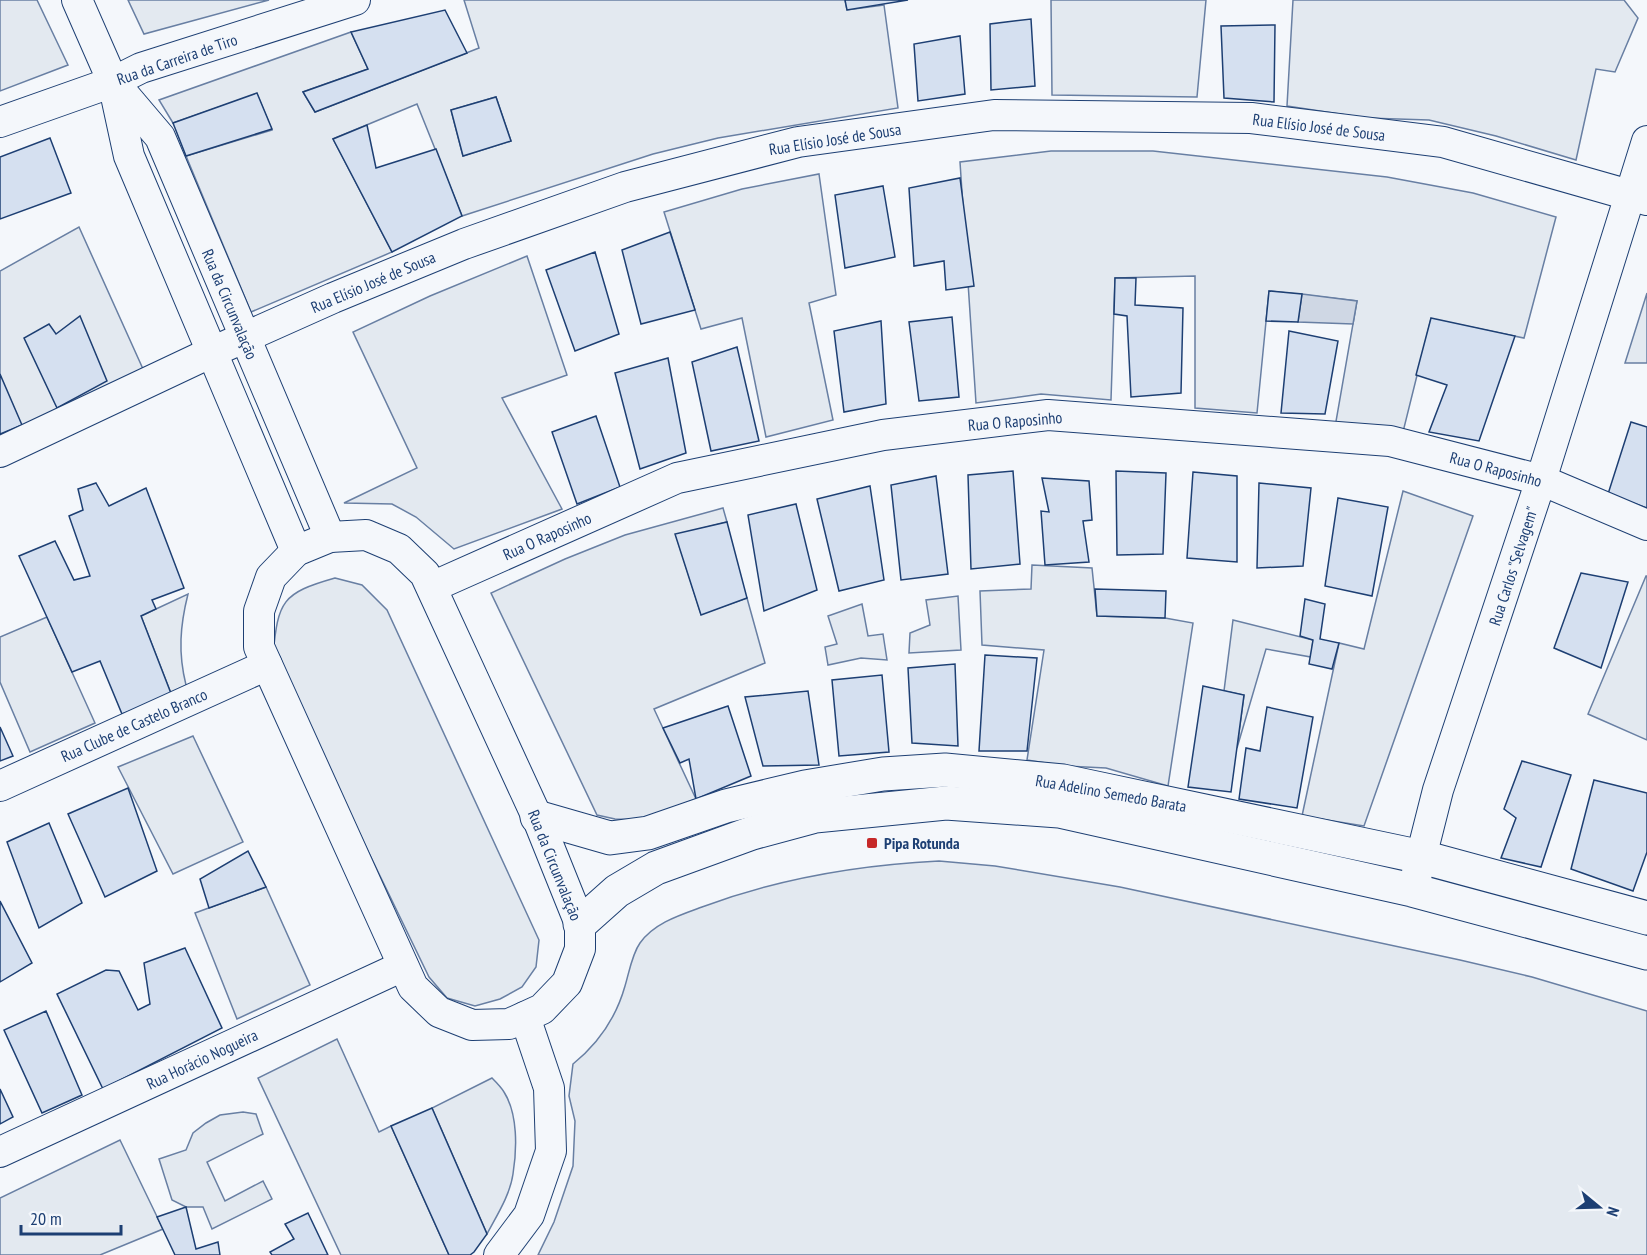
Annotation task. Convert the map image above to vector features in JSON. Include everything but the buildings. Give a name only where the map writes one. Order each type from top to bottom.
[{"type":"main road","name":"Rua Adelino Semedo Barata","points":[[537,817],[610,838],[648,833],[726,806],[805,787],[883,774],[945,770],[1063,781],[1422,857],[1647,918]]},
{"type":"main road","name":"Rua Adelino Semedo Barata","points":[[580,924],[618,891],[657,868],[752,833],[816,816],[946,802],[1059,811],[1412,890],[1647,953]]},
{"type":"street","name":"Rua da Circunvalação","points":[[77,0],[113,82],[129,156],[296,551]]},
{"type":"street","name":"Rua da Carreira de Tiro","points":[[0,122],[113,82],[141,68],[355,0]]},
{"type":"street","name":"Rua da Circunvalação","points":[[113,82],[160,137],[330,537]]},
{"type":"street","name":"Rua Elísio José de Sousa","points":[[0,452],[212,352],[464,243],[625,187],[798,142],[994,116],[1251,118],[1443,142],[1639,197]]},
{"type":"street","name":"Rua Carlos \"Selvagem\"","points":[[1412,890],[1438,790],[1541,480],[1639,197],[1647,141]]},
{"type":"street","name":"Rua O Raposinho","points":[[432,587],[677,478],[883,435],[1048,415],[1390,441],[1541,480],[1647,525]]},
{"type":"street","name":"Rua da Circunvalação","points":[[366,535],[399,549],[425,574],[537,817],[580,924],[580,949],[567,983],[542,1009],[509,1024],[472,1025],[439,1012],[413,987],[259,647],[259,611],[271,578],[296,551],[330,537],[366,535]]},
{"type":"street","name":"Rua Clube de Castelo Branco","points":[[0,786],[267,665]]},
{"type":"street","name":"Rua Horácio Nogueira","points":[[0,1152],[404,966]]},
{"type":"street","points":[[499,1255],[529,1215],[551,1151],[549,1088],[525,1017]]},
{"type":"shaded area","points":[[0,0],[37,0],[68,65],[0,91]]},
{"type":"shaded area","points":[[128,0],[269,0],[144,34]]},
{"type":"shaded area","points":[[464,0],[845,0],[847,10],[884,5],[898,108],[718,138],[653,154],[462,216],[417,104],[333,139],[392,252],[251,312],[186,156],[272,130],[257,94],[173,123],[159,100],[351,32],[368,69],[303,92],[315,112],[479,48]],"holes":[[[496,97],[511,141],[463,156],[451,110]]]},
{"type":"shaded area","points":[[1051,0],[1206,0],[1197,97],[1052,95]]},
{"type":"shaded area","points":[[1293,0],[1624,0],[1638,18],[1615,72],[1596,69],[1576,160],[1496,136],[1429,120],[1366,118],[1287,106]]},
{"type":"shaded area","points":[[1051,151],[1153,151],[1387,177],[1473,193],[1556,217],[1524,338],[1431,319],[1402,436],[1335,427],[1357,301],[1269,291],[1257,413],[1195,408],[1195,276],[1115,278],[1111,400],[1041,394],[976,403],[960,162]]},
{"type":"shaded area","points":[[819,174],[836,295],[809,303],[833,420],[766,437],[742,318],[701,329],[664,212],[742,189]]},
{"type":"shaded area","points":[[79,227],[143,369],[131,378],[0,435],[0,271]]},
{"type":"shaded area","points":[[527,256],[567,375],[502,398],[562,509],[454,549],[416,517],[392,504],[344,503],[417,468],[353,332],[430,296]]},
{"type":"shaded area","points":[[1647,293],[1647,363],[1625,363]]},
{"type":"shaded area","points":[[1302,294],[1357,301],[1353,324],[1298,322]]},
{"type":"shaded area","points":[[1403,491],[1473,516],[1364,826],[1302,816],[1339,643],[1364,649]]},
{"type":"shaded area","points":[[723,508],[727,522],[676,535],[701,614],[747,598],[765,663],[654,709],[696,799],[641,820],[615,819],[597,815],[491,593],[565,559],[625,535]]},
{"type":"shaded area","points":[[1032,565],[1092,568],[1097,616],[1165,618],[1193,623],[1168,786],[1106,768],[1065,766],[1027,760],[1044,650],[982,645],[980,591],[1031,589]]},
{"type":"shaded area","points":[[1647,576],[1647,740],[1588,714]]},
{"type":"shaded area","points":[[335,578],[362,585],[387,610],[539,940],[536,967],[522,987],[500,999],[475,1006],[447,998],[429,977],[273,655],[277,622],[286,602],[304,589]]},
{"type":"shaded area","points":[[188,594],[181,640],[186,685],[172,696],[141,616]]},
{"type":"shaded area","points":[[958,596],[961,650],[909,653],[910,633],[930,625],[926,600]]},
{"type":"shaded area","points":[[862,604],[868,636],[883,634],[887,660],[861,658],[828,665],[825,647],[837,644],[828,616]]},
{"type":"shaded area","points":[[47,617],[95,723],[30,752],[0,682],[0,637]]},
{"type":"shaded area","points":[[1233,620],[1313,640],[1311,657],[1266,649],[1237,748],[1244,695],[1224,691]]},
{"type":"shaded area","points":[[193,736],[243,842],[173,874],[118,767]]},
{"type":"shaded area","points":[[939,861],[995,866],[1120,887],[1460,960],[1532,977],[1647,1011],[1647,1255],[538,1255],[554,1222],[573,1166],[575,1121],[569,1096],[573,1064],[599,1039],[617,1009],[635,953],[640,943],[652,930],[676,917],[730,897],[789,881],[879,866]]},
{"type":"shaded area","points":[[266,887],[310,985],[237,1019],[195,913]]},
{"type":"shaded area","points":[[337,1039],[379,1132],[391,1126],[449,1255],[341,1255],[258,1078]]},
{"type":"shaded area","points":[[492,1078],[509,1101],[516,1143],[509,1190],[487,1234],[432,1108]]},
{"type":"shaded area","points":[[243,1112],[256,1114],[263,1134],[207,1162],[225,1201],[263,1181],[272,1199],[212,1229],[203,1207],[186,1207],[172,1200],[159,1159],[186,1150],[193,1133],[220,1115]]},
{"type":"shaded area","points":[[120,1140],[163,1229],[100,1255],[0,1255],[0,1198]]},
{"type":"place","name":"Pipa Rotunda","points":[[872,843]]}]
